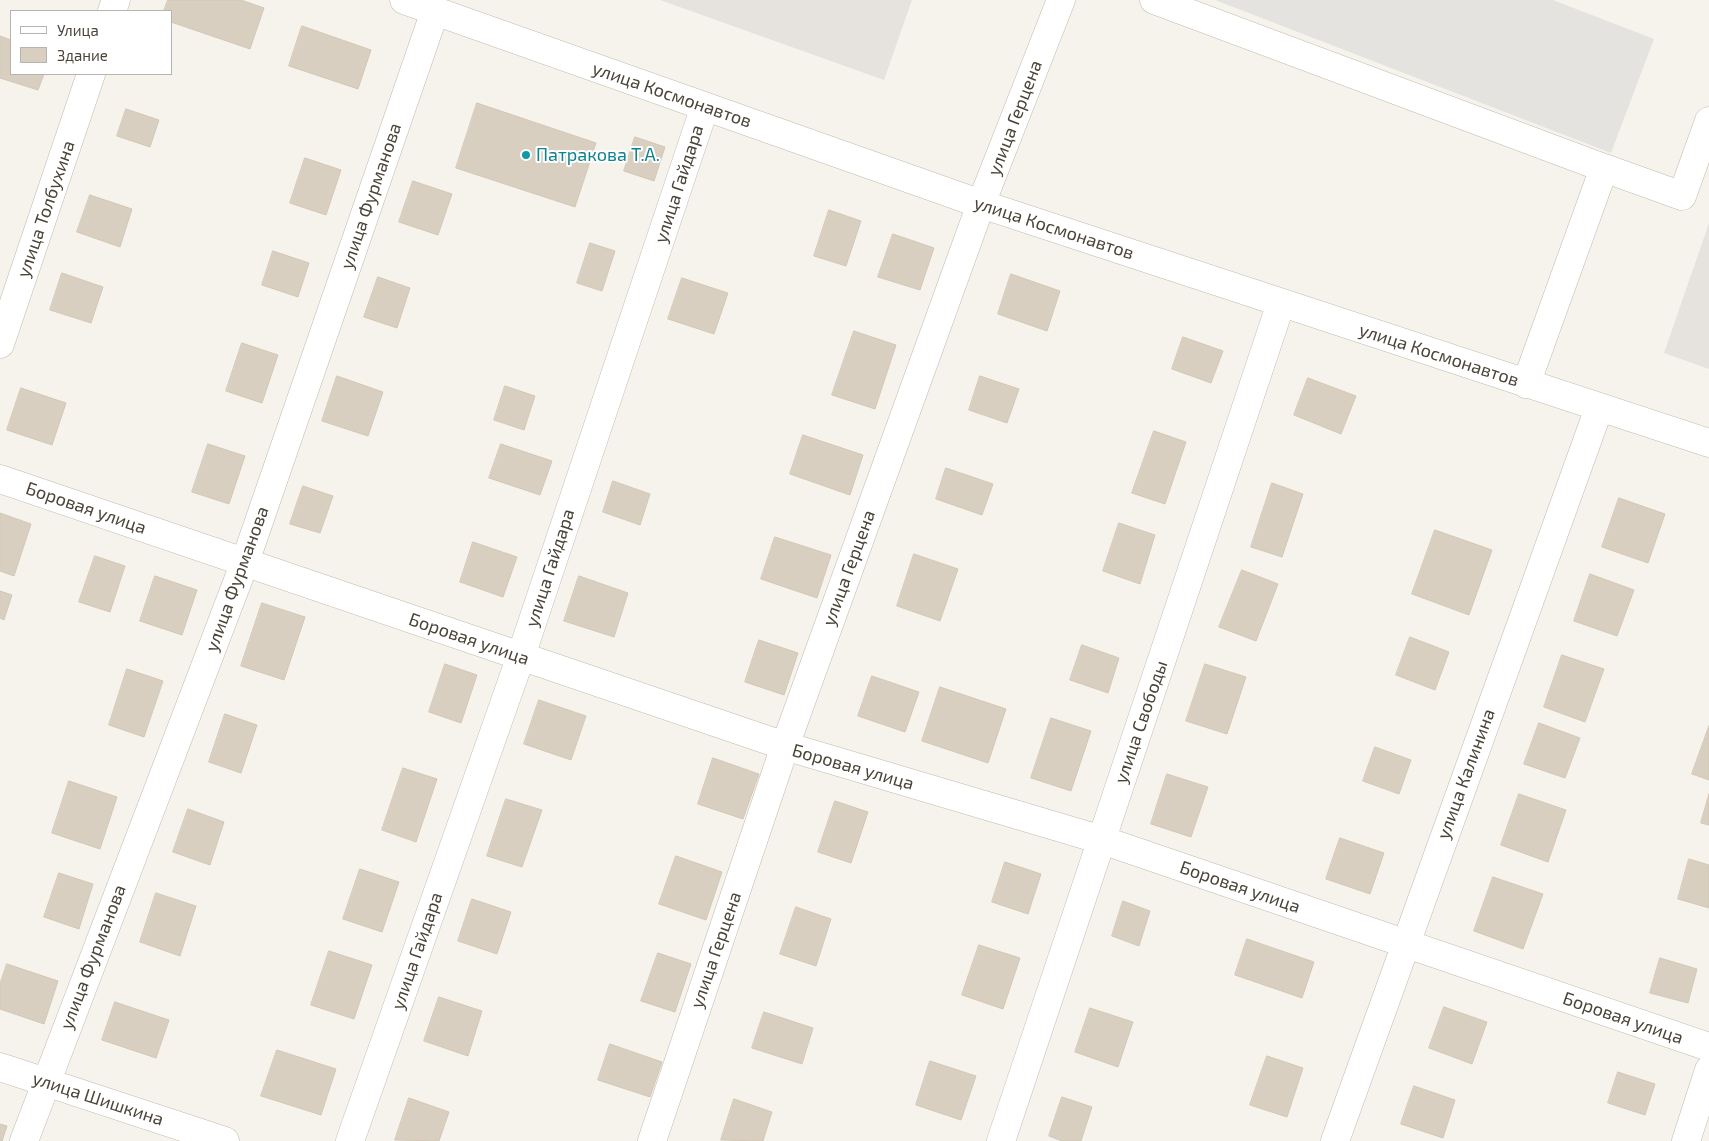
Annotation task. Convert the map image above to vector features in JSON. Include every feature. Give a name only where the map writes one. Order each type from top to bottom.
[{"type":"street","name":"улица Космонавтов","points":[[404,0],[981,204],[1709,443]]},
{"type":"street","name":"улица Герцена","points":[[652,1141],[785,746],[981,204],[1061,0]]},
{"type":"street","points":[[1154,0],[1682,196],[1709,121]]},
{"type":"street","name":"улица Фурманова","points":[[24,1141],[245,562],[435,11]]},
{"type":"street","name":"улица Толбухина","points":[[0,344],[91,75]]},
{"type":"street","name":"улица Гайдара","points":[[350,1141],[521,656],[705,106]]},
{"type":"street","points":[[1526,384],[1604,168]]},
{"type":"street","name":"улица Свободы","points":[[1000,1141],[1282,303]]},
{"type":"street","name":"улица Калинина","points":[[1335,1141],[1599,408]]},
{"type":"street","name":"Боровая улица","points":[[0,479],[785,746],[1102,840],[1709,1047]]},
{"type":"street","name":"улица Шишкина","points":[[0,1067],[225,1141]]},
{"type":"street","points":[[1686,1141],[1709,1070]]},
{"type":"shaded area","points":[[660,0],[912,0],[884,80]]},
{"type":"shaded area","points":[[1215,0],[1553,0],[1654,39],[1611,153]]},
{"type":"shaded area","points":[[1709,223],[1709,369],[1664,353]]},
{"type":"building","points":[[168,0],[241,0],[264,8],[250,49],[172,22],[172,10],[164,10]]},
{"type":"building","points":[[302,26],[371,50],[358,89],[289,66]]},
{"type":"building","points":[[0,36],[10,40],[10,75],[44,75],[38,90],[0,78]]},
{"type":"building","name":"Патракова Т.А.","points":[[477,103],[596,143],[575,207],[456,168]]},
{"type":"building","points":[[126,109],[159,120],[150,147],[117,136]]},
{"type":"building","points":[[635,137],[665,147],[654,181],[624,171]]},
{"type":"building","points":[[305,158],[341,170],[326,215],[290,203]]},
{"type":"building","points":[[413,181],[452,194],[438,235],[399,222]]},
{"type":"building","points":[[90,195],[132,209],[120,247],[77,232]]},
{"type":"building","points":[[829,210],[861,221],[846,266],[814,256]]},
{"type":"building","points":[[893,234],[934,248],[920,290],[878,277]]},
{"type":"building","points":[[590,243],[615,251],[602,291],[577,283]]},
{"type":"building","points":[[273,251],[309,263],[298,297],[262,285]]},
{"type":"building","points":[[62,273],[103,287],[91,323],[50,310]]},
{"type":"building","points":[[1011,274],[1060,291],[1047,331],[998,314]]},
{"type":"building","points":[[378,277],[410,288],[397,328],[364,317]]},
{"type":"building","points":[[682,278],[728,293],[714,334],[668,319]]},
{"type":"building","points":[[854,331],[896,345],[875,409],[832,395]]},
{"type":"building","points":[[1183,337],[1223,351],[1211,383],[1172,369]]},
{"type":"building","points":[[242,343],[278,355],[262,403],[226,391]]},
{"type":"building","points":[[337,376],[383,392],[368,436],[322,421]]},
{"type":"building","points":[[980,376],[1019,389],[1007,423],[969,410]]},
{"type":"building","points":[[1308,378],[1356,396],[1341,434],[1294,415]]},
{"type":"building","points":[[505,386],[535,396],[524,430],[494,420]]},
{"type":"building","points":[[21,388],[66,403],[52,445],[7,430]]},
{"type":"building","points":[[1154,431],[1186,442],[1165,504],[1132,493]]},
{"type":"building","points":[[803,435],[863,455],[850,495],[790,474]]},
{"type":"building","points":[[208,444],[245,456],[229,504],[192,492]]},
{"type":"building","points":[[501,444],[552,461],[540,495],[489,478]]},
{"type":"building","points":[[946,468],[993,484],[982,515],[936,499]]},
{"type":"building","points":[[613,481],[650,494],[640,525],[603,512]]},
{"type":"building","points":[[1272,483],[1303,494],[1282,557],[1251,547]]},
{"type":"building","points":[[303,486],[333,496],[320,533],[290,524]]},
{"type":"building","points":[[1619,498],[1665,514],[1648,563],[1602,547]]},
{"type":"building","points":[[0,513],[31,524],[14,576],[0,571]]},
{"type":"building","points":[[1119,523],[1155,535],[1140,584],[1103,571]]},
{"type":"building","points":[[1435,530],[1492,550],[1469,615],[1412,594]]},
{"type":"building","points":[[775,537],[831,555],[817,598],[761,579]]},
{"type":"building","points":[[473,542],[517,557],[503,597],[460,582]]},
{"type":"building","points":[[914,554],[958,569],[940,621],[897,606]]},
{"type":"building","points":[[95,556],[125,566],[110,612],[79,602]]},
{"type":"building","points":[[1242,570],[1278,584],[1256,641],[1219,627]]},
{"type":"building","points":[[1590,574],[1634,590],[1617,636],[1574,621]]},
{"type":"building","points":[[155,576],[197,590],[182,635],[140,621]]},
{"type":"building","points":[[579,576],[628,593],[614,637],[564,621]]},
{"type":"building","points":[[0,591],[12,595],[4,620],[0,618]]},
{"type":"building","points":[[262,603],[305,617],[284,680],[241,666]]},
{"type":"building","points":[[1410,637],[1449,652],[1435,690],[1396,675]]},
{"type":"building","points":[[759,640],[798,653],[784,695],[745,682]]},
{"type":"building","points":[[1082,645],[1119,658],[1108,693],[1070,680]]},
{"type":"building","points":[[1562,655],[1604,669],[1585,722],[1544,707]]},
{"type":"building","points":[[445,664],[477,675],[461,723],[429,712]]},
{"type":"building","points":[[1205,664],[1246,677],[1227,734],[1186,721]]},
{"type":"building","points":[[127,669],[163,681],[144,737],[109,725]]},
{"type":"building","points":[[872,676],[919,692],[905,732],[858,716]]},
{"type":"building","points":[[940,687],[1006,709],[988,763],[922,741]]},
{"type":"building","points":[[539,700],[586,716],[571,760],[524,744]]},
{"type":"building","points":[[225,714],[257,725],[241,773],[209,762]]},
{"type":"building","points":[[1051,718],[1091,731],[1071,791],[1031,778]]},
{"type":"building","points":[[1539,723],[1580,738],[1565,778],[1524,764]]},
{"type":"building","points":[[1709,726],[1709,780],[1692,774]]},
{"type":"building","points":[[1375,747],[1411,760],[1399,794],[1363,781]]},
{"type":"building","points":[[713,758],[759,774],[743,819],[698,804]]},
{"type":"building","points":[[403,768],[437,779],[416,842],[382,830]]},
{"type":"building","points":[[1167,774],[1208,787],[1191,837],[1151,824]]},
{"type":"building","points":[[69,781],[117,797],[100,849],[52,833]]},
{"type":"building","points":[[1519,794],[1566,810],[1548,862],[1501,845]]},
{"type":"building","points":[[1709,794],[1709,825],[1701,823]]},
{"type":"building","points":[[506,799],[542,810],[522,867],[487,856]]},
{"type":"building","points":[[835,801],[868,812],[851,863],[818,852]]},
{"type":"building","points":[[188,809],[224,822],[210,865],[173,852]]},
{"type":"building","points":[[1340,838],[1384,853],[1370,894],[1326,879]]},
{"type":"building","points":[[676,856],[722,872],[706,920],[659,904]]},
{"type":"building","points":[[1689,859],[1709,865],[1709,908],[1678,899]]},
{"type":"building","points":[[1005,862],[1041,874],[1028,914],[992,902]]},
{"type":"building","points":[[360,869],[399,882],[382,932],[343,919]]},
{"type":"building","points":[[59,873],[93,884],[79,929],[44,917]]},
{"type":"building","points":[[1493,877],[1543,894],[1523,949],[1474,931]]},
{"type":"building","points":[[156,893],[196,906],[180,956],[140,942]]},
{"type":"building","points":[[472,899],[511,912],[497,954],[458,941]]},
{"type":"building","points":[[1123,901],[1150,911],[1139,946],[1112,936]]},
{"type":"building","points":[[796,907],[831,919],[816,966],[780,954]]},
{"type":"building","points":[[1247,939],[1314,962],[1302,998],[1235,975]]},
{"type":"building","points":[[979,945],[1020,958],[1003,1009],[962,995]]},
{"type":"building","points":[[329,951],[372,965],[354,1019],[311,1005]]},
{"type":"building","points":[[658,953],[691,964],[675,1012],[641,1001]]},
{"type":"building","points":[[1660,958],[1697,969],[1688,1003],[1650,993]]},
{"type":"building","points":[[7,964],[58,981],[44,1024],[0,1009],[0,984]]},
{"type":"building","points":[[439,997],[482,1011],[468,1056],[424,1041]]},
{"type":"building","points":[[115,1002],[169,1020],[156,1058],[102,1040]]},
{"type":"building","points":[[1444,1007],[1487,1022],[1472,1064],[1429,1048]]},
{"type":"building","points":[[1090,1008],[1133,1022],[1118,1067],[1075,1052]]},
{"type":"building","points":[[764,1012],[813,1028],[802,1064],[752,1048]]},
{"type":"building","points":[[610,1044],[662,1062],[650,1097],[598,1080]]},
{"type":"building","points":[[277,1050],[336,1069],[321,1115],[261,1096]]},
{"type":"building","points":[[1267,1056],[1303,1068],[1287,1117],[1250,1105]]},
{"type":"building","points":[[930,1061],[976,1076],[961,1120],[916,1105]]},
{"type":"building","points":[[1618,1072],[1655,1084],[1645,1115],[1608,1103]]},
{"type":"building","points":[[1414,1086],[1455,1100],[1443,1138],[1401,1124]]},
{"type":"building","points":[[1062,1097],[1092,1107],[1081,1141],[1062,1141],[1049,1136]]},
{"type":"building","points":[[409,1098],[449,1112],[439,1141],[395,1140]]},
{"type":"building","points":[[734,1099],[772,1112],[763,1141],[721,1140]]},
{"type":"building","points":[[0,1124],[7,1126],[2,1141],[0,1141]]},
{"type":"place","name":"Патракова Т.А.","points":[[526,155]]}]
